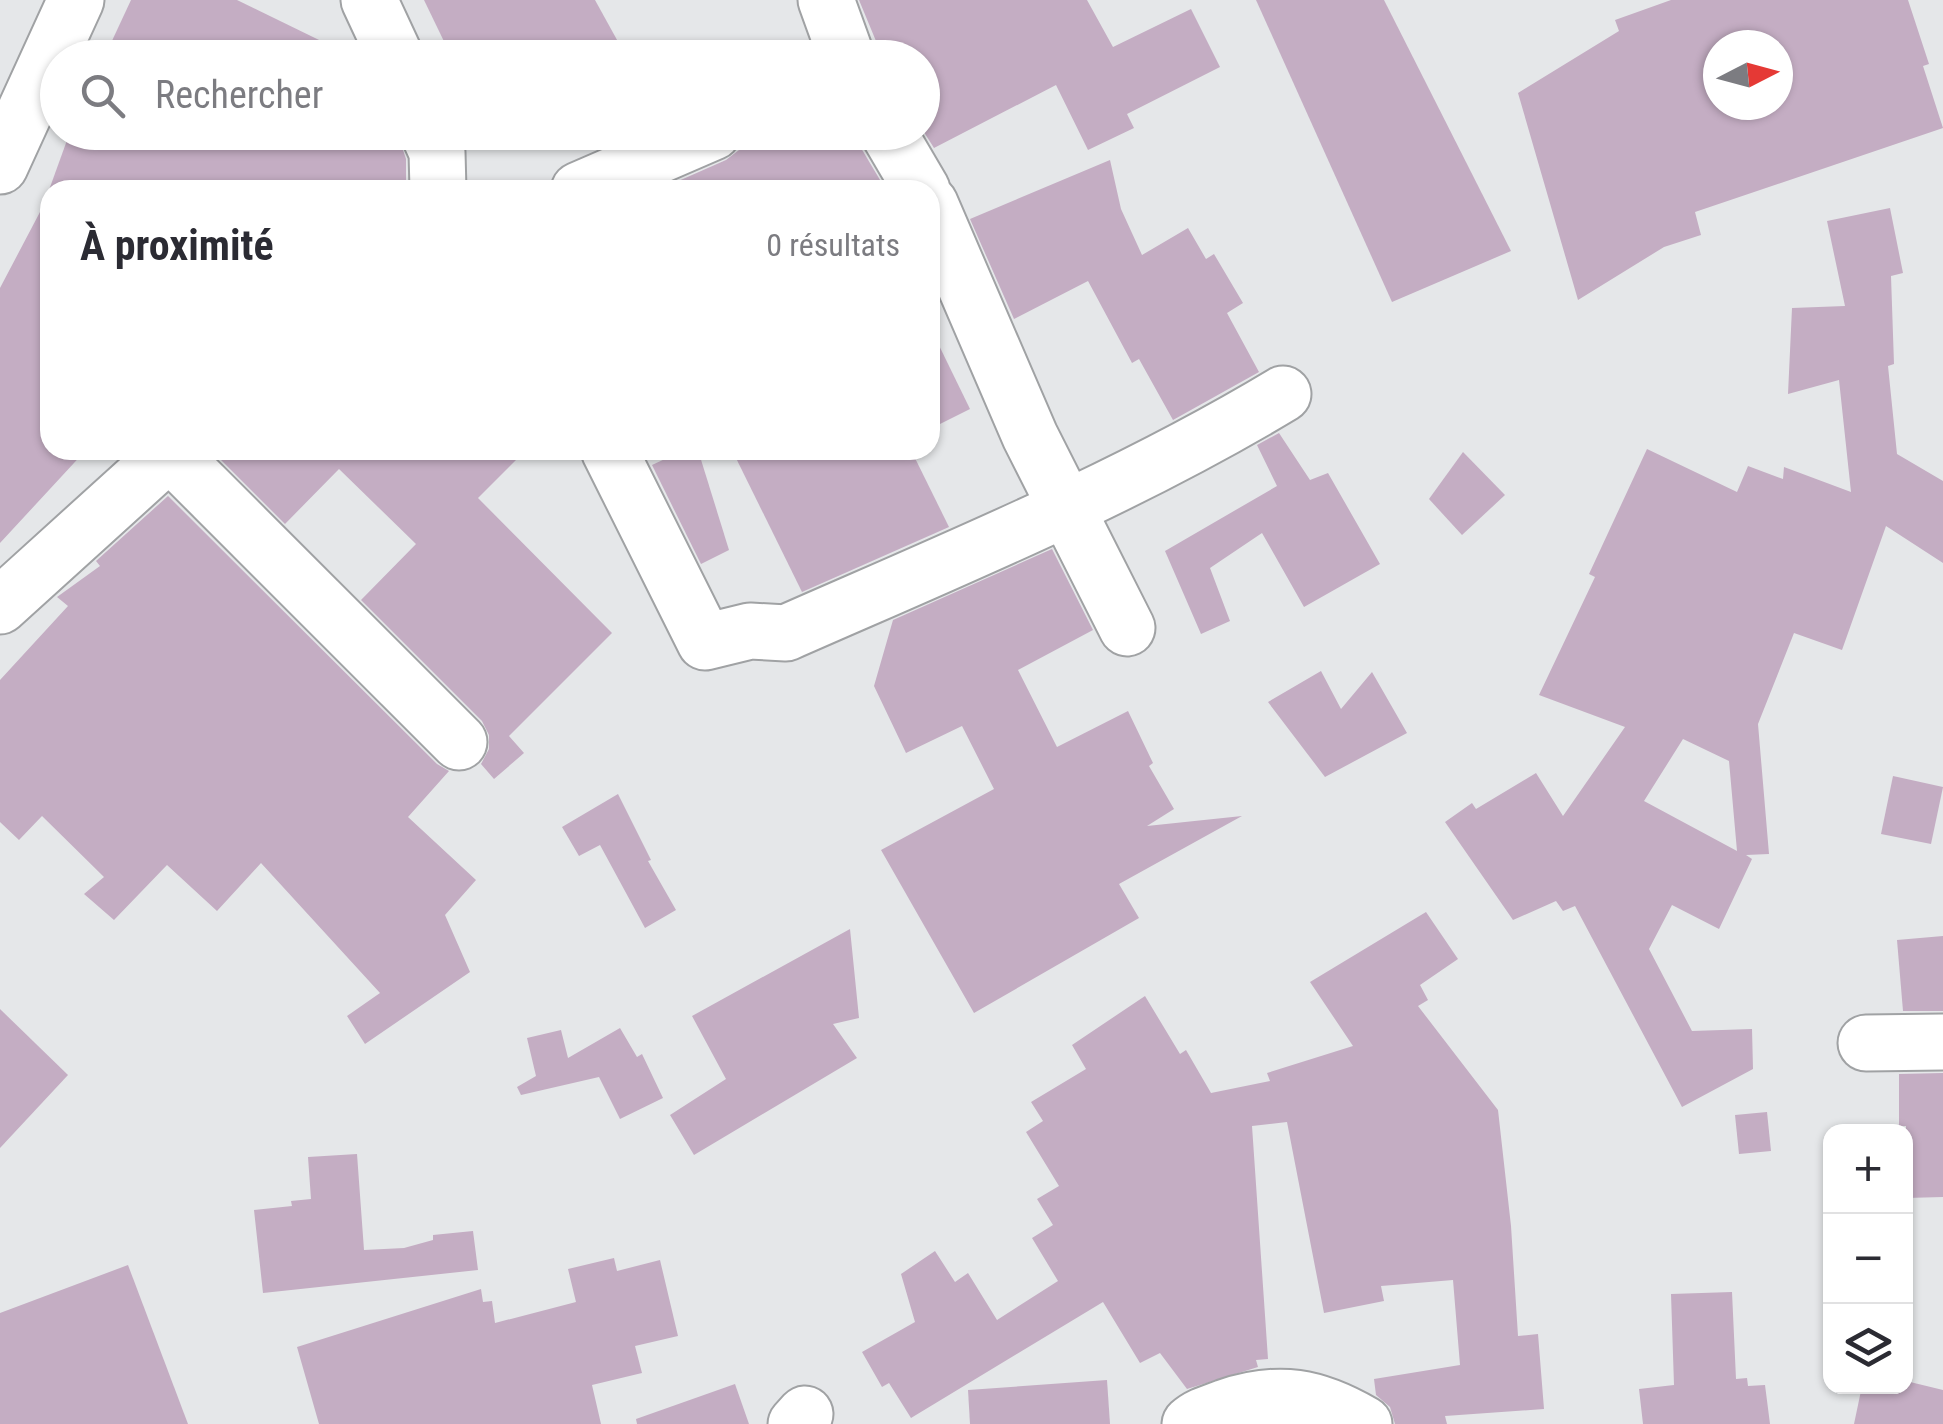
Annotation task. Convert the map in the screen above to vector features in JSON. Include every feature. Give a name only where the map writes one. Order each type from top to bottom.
[{"type":"street","points":[[58,40],[76,0]]},
{"type":"street","points":[[370,0],[388,40]]},
{"type":"street","points":[[826,0],[840,40]]},
{"type":"street","points":[[0,166],[40,79]]},
{"type":"street","points":[[436,150],[438,180]]},
{"type":"street","points":[[602,180],[671,150]]},
{"type":"street","points":[[899,150],[916,180]]},
{"type":"street","points":[[940,227],[1030,436],[1128,628]]},
{"type":"street","points":[[614,460],[705,642],[750,631],[786,633],[1068,509],[1215,435],[1283,394]]},
{"type":"street","points":[[0,606],[160,460]]},
{"type":"street","points":[[179,460],[459,742]]},
{"type":"street","points":[[1866,1043],[1943,1042]]},
{"type":"street","points":[[1190,1424],[1198,1417],[1256,1397],[1308,1398],[1364,1424]]},
{"type":"building","points":[[131,0],[237,0],[319,40],[112,40]]},
{"type":"building","points":[[424,0],[595,0],[617,40],[443,40]]},
{"type":"building","points":[[859,0],[1087,0],[1113,47],[1191,9],[1220,67],[1127,114],[1134,128],[1088,150],[1056,85],[940,145],[940,40],[876,40]]},
{"type":"building","points":[[1256,0],[1384,0],[1511,251],[1392,302]]},
{"type":"building","points":[[1671,0],[1908,0],[1929,64],[1923,66],[1943,128],[1695,212],[1701,235],[1664,247],[1578,300],[1518,93],[1619,31],[1615,20]]},
{"type":"building","points":[[63,150],[403,150],[406,159],[406,180],[53,180]]},
{"type":"building","points":[[739,150],[862,150],[880,180],[681,180]]},
{"type":"building","points":[[1110,160],[1121,209],[1142,255],[1188,228],[1206,259],[1214,254],[1243,303],[1227,313],[1259,372],[1173,420],[1139,359],[1132,363],[1088,281],[1014,319],[970,219]]},
{"type":"building","points":[[1890,208],[1903,273],[1891,276],[1894,364],[1888,366],[1897,454],[1943,481],[1943,563],[1886,526],[1842,650],[1794,633],[1758,724],[1769,854],[1746,855],[1752,859],[1719,929],[1672,905],[1649,949],[1692,1031],[1752,1029],[1753,1069],[1682,1107],[1575,906],[1563,911],[1556,901],[1513,920],[1445,822],[1472,803],[1476,809],[1536,773],[1563,816],[1625,727],[1539,695],[1595,577],[1589,574],[1647,449],[1737,492],[1748,466],[1783,479],[1784,467],[1851,492],[1839,380],[1788,394],[1792,308],[1845,306],[1827,221]],"holes":[[[1683,739],[1729,761],[1737,851],[1644,801]]]},
{"type":"building","points":[[40,212],[40,460],[77,460],[0,543],[0,288]]},
{"type":"building","points":[[940,348],[970,409],[940,424]]},
{"type":"building","points":[[1279,433],[1310,480],[1328,473],[1380,564],[1304,607],[1262,533],[1210,568],[1230,621],[1201,634],[1165,551],[1277,486],[1257,445]]},
{"type":"building","points":[[1463,452],[1505,495],[1462,535],[1429,499]]},
{"type":"building","points":[[221,460],[516,460],[478,498],[612,633],[509,736],[524,753],[494,779],[481,764],[489,749],[489,735],[482,721],[361,600],[416,544],[339,469],[285,524]]},
{"type":"building","points":[[663,460],[701,460],[729,550],[701,564],[652,465]]},
{"type":"building","points":[[737,460],[916,460],[949,527],[802,592]]},
{"type":"building","points":[[168,496],[437,764],[449,771],[408,817],[476,880],[445,915],[470,972],[365,1044],[347,1016],[380,993],[261,863],[217,911],[167,865],[114,920],[84,894],[104,877],[42,816],[19,840],[0,822],[0,680],[68,606],[57,597],[100,566],[96,561]]},
{"type":"building","points":[[1052,549],[1093,630],[1018,670],[1057,747],[1128,711],[1153,763],[1149,766],[1174,809],[1147,826],[1242,816],[1119,884],[1139,918],[974,1013],[881,850],[994,789],[962,726],[906,753],[874,686],[893,620]]},
{"type":"building","points":[[1321,671],[1341,709],[1372,672],[1407,733],[1325,777],[1268,702]]},
{"type":"building","points":[[1893,776],[1943,787],[1931,844],[1881,834]]},
{"type":"building","points":[[618,794],[651,860],[648,861],[676,910],[645,928],[600,845],[579,856],[562,827]]},
{"type":"building","points":[[1426,912],[1458,959],[1420,985],[1428,1000],[1418,1006],[1498,1110],[1518,1336],[1538,1334],[1544,1409],[1445,1416],[1447,1424],[1395,1424],[1390,1407],[1376,1395],[1374,1379],[1460,1365],[1453,1280],[1381,1286],[1384,1301],[1324,1313],[1287,1122],[1252,1126],[1268,1359],[1256,1360],[1258,1367],[1187,1389],[1160,1353],[1140,1363],[1103,1302],[911,1418],[889,1383],[882,1387],[862,1352],[915,1322],[901,1274],[935,1251],[955,1282],[968,1273],[997,1320],[1058,1281],[1032,1238],[1053,1225],[1037,1199],[1059,1186],[1026,1132],[1043,1121],[1031,1102],[1086,1069],[1072,1045],[1145,996],[1180,1054],[1186,1050],[1211,1093],[1270,1081],[1267,1073],[1353,1046],[1310,982]]},
{"type":"building","points":[[850,929],[859,1018],[833,1024],[857,1058],[694,1155],[670,1115],[726,1079],[692,1016]]},
{"type":"building","points":[[1943,936],[1943,1011],[1903,1011],[1897,940]]},
{"type":"building","points":[[0,1009],[68,1075],[0,1148]]},
{"type":"building","points":[[620,1028],[637,1057],[642,1054],[663,1098],[620,1119],[599,1077],[521,1095],[517,1087],[536,1076],[527,1038],[561,1030],[568,1058]]},
{"type":"building","points":[[1943,1073],[1943,1197],[1913,1198],[1913,1124],[1899,1124],[1899,1074]]},
{"type":"building","points":[[1767,1112],[1771,1151],[1739,1154],[1735,1115]]},
{"type":"building","points":[[357,1154],[364,1250],[404,1248],[433,1240],[433,1235],[473,1231],[478,1270],[263,1293],[254,1210],[292,1206],[291,1201],[311,1199],[308,1157]]},
{"type":"building","points":[[614,1258],[617,1271],[660,1260],[678,1336],[635,1346],[642,1373],[592,1385],[601,1424],[319,1424],[297,1347],[481,1289],[483,1302],[492,1301],[495,1323],[576,1302],[568,1269]]},
{"type":"building","points":[[128,1265],[188,1424],[0,1424],[0,1313]]},
{"type":"building","points":[[1732,1292],[1736,1379],[1747,1378],[1748,1386],[1765,1385],[1770,1424],[1643,1424],[1639,1389],[1674,1385],[1671,1294]]},
{"type":"building","points":[[1107,1380],[1110,1424],[970,1424],[968,1390]]},
{"type":"building","points":[[1913,1383],[1943,1390],[1943,1424],[1854,1424],[1860,1394],[1913,1394]]},
{"type":"building","points":[[735,1384],[749,1424],[637,1424],[636,1419]]}]
